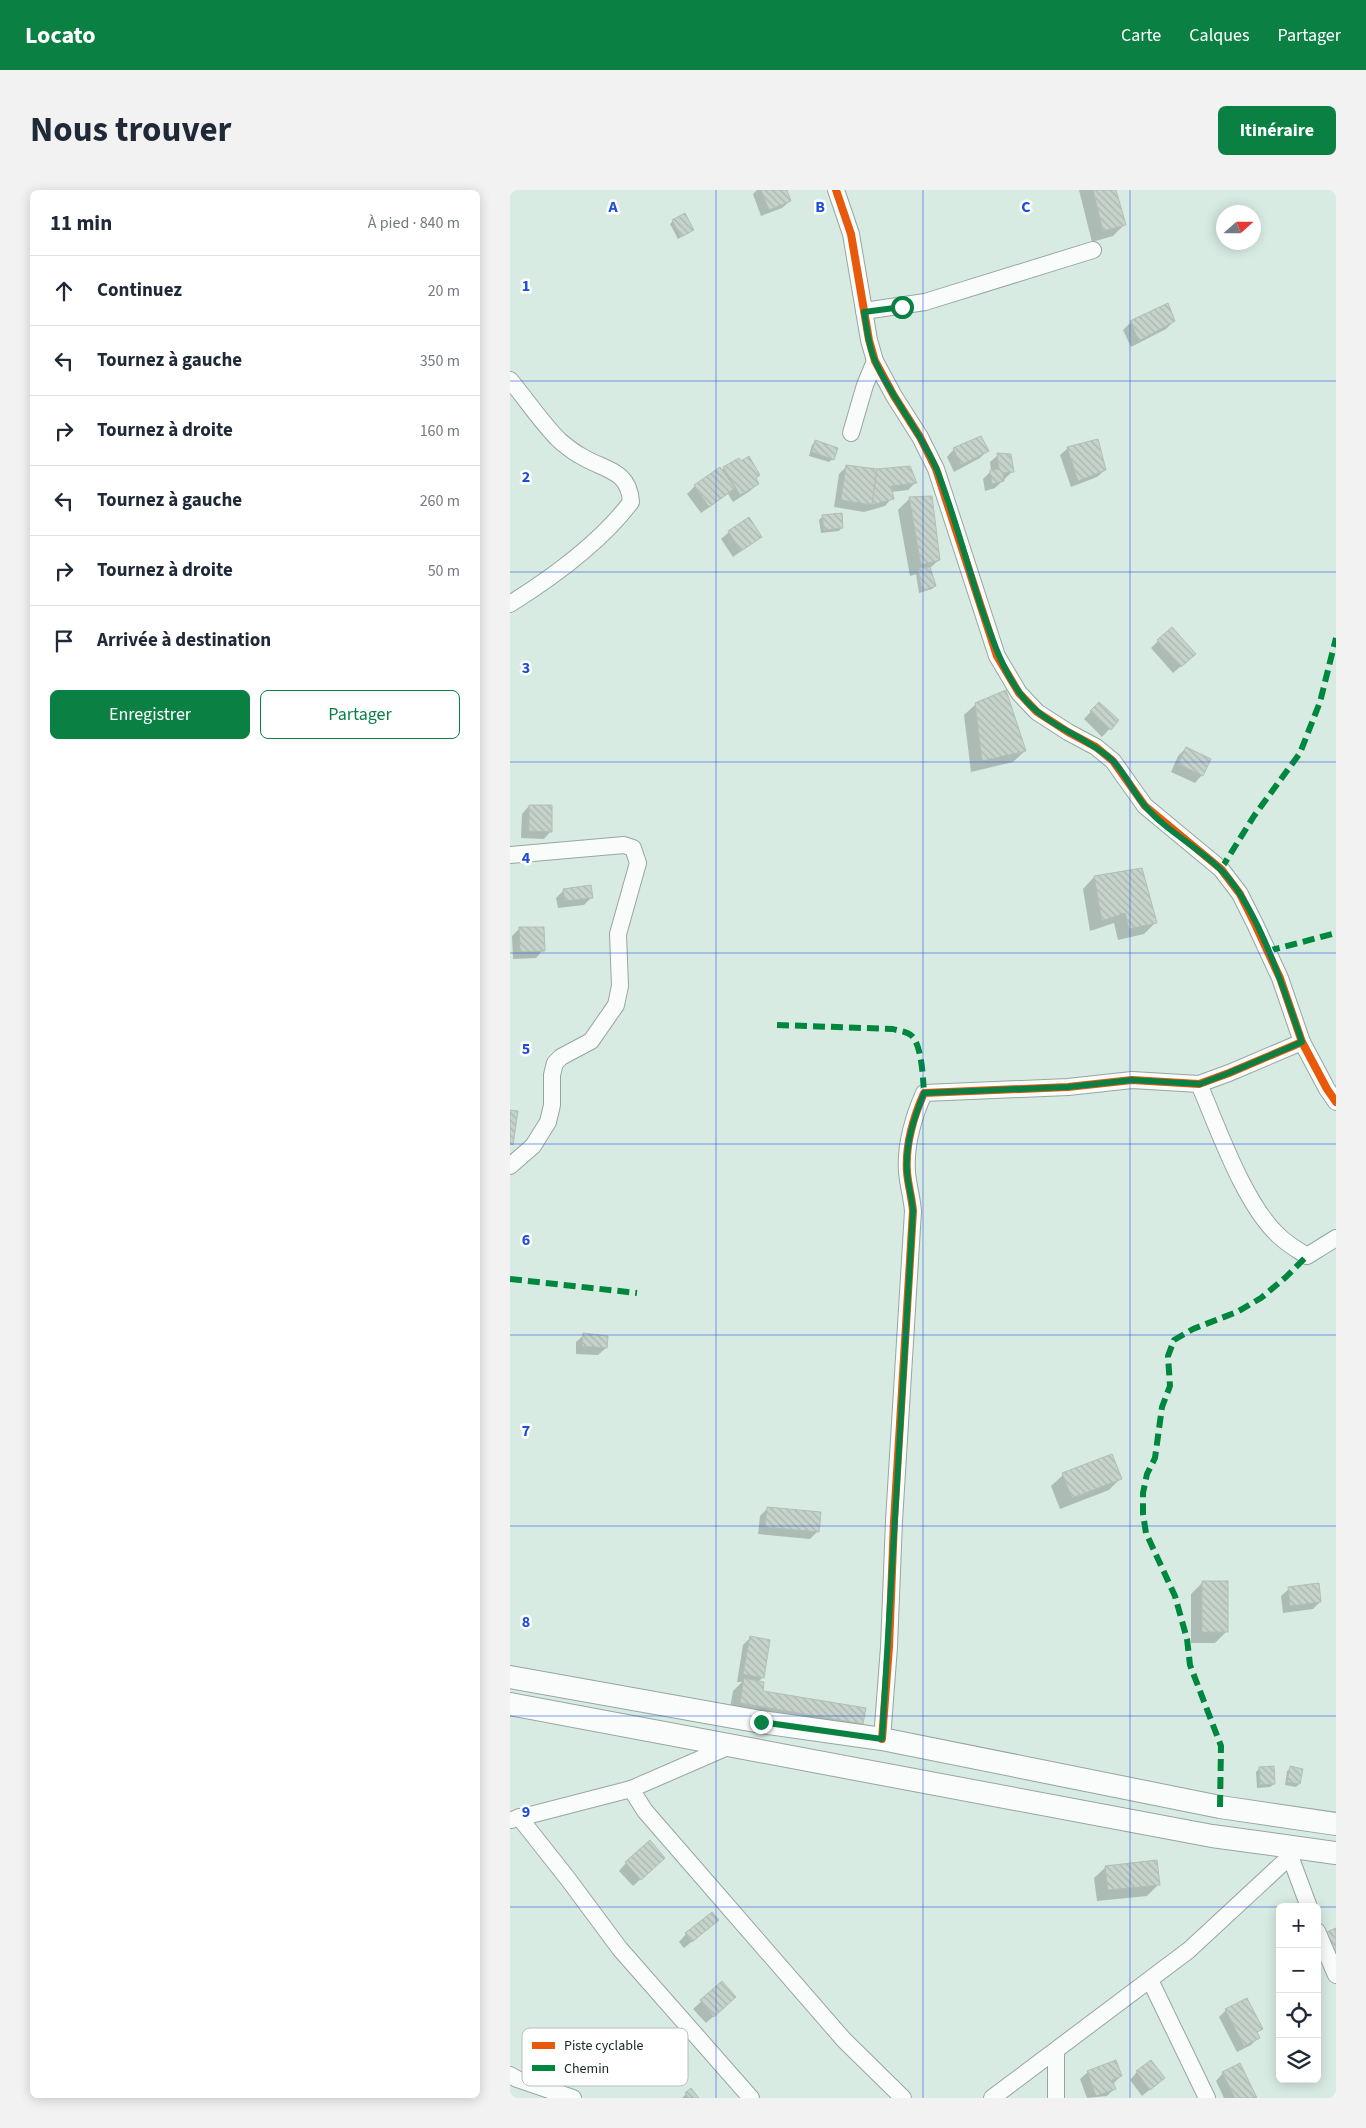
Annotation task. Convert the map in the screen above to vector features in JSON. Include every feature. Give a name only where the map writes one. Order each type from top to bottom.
[{"type":"street","points":[[836,190],[850,234],[874,361],[920,437],[936,469],[997,656],[1020,694],[1037,712],[1096,747],[1113,761],[1145,806],[1220,869],[1240,894],[1280,978],[1302,1042],[1336,1102]]},
{"type":"street","points":[[864,312],[925,302],[1094,250]]},
{"type":"street","points":[[850,433],[874,361]]},
{"type":"street","points":[[510,380],[559,439],[582,457],[611,469],[626,483],[630,491],[631,502],[619,518],[564,566],[510,604]]},
{"type":"street","points":[[510,855],[624,845],[633,848],[638,863],[618,934],[620,986],[616,1005],[591,1041],[560,1057],[555,1063],[552,1075],[552,1105],[548,1122],[533,1146],[510,1166]]},
{"type":"street","points":[[882,1739],[913,1211],[907,1174],[907,1148],[915,1115],[924,1093],[1068,1087],[1132,1080],[1200,1084],[1302,1042]]},
{"type":"street","points":[[1200,1084],[1232,1162],[1259,1213],[1279,1237],[1307,1256],[1336,1238]]},
{"type":"street","points":[[510,1677],[761,1722],[882,1739],[1220,1807],[1336,1824]]},
{"type":"street","points":[[510,1704],[1294,1853],[1336,1853]]},
{"type":"street","points":[[730,1746],[631,1789],[514,1819],[568,1878],[620,1949],[751,2098]]},
{"type":"street","points":[[631,1789],[645,1811],[837,2032],[902,2098]]},
{"type":"street","points":[[1294,1853],[1308,1903]]},
{"type":"street","points":[[992,2098],[1190,1950],[1294,1853]]},
{"type":"street","points":[[1321,1940],[1336,1975]]},
{"type":"street","points":[[1150,1980],[1207,2098]]},
{"type":"street","points":[[1056,2051],[1056,2098]]},
{"type":"street","points":[[510,2075],[522,2082]]},
{"type":"street","points":[[536,2086],[573,2098]]},
{"type":"building","points":[[761,190],[787,190],[791,201],[769,210]]},
{"type":"building","points":[[1093,190],[1116,190],[1126,225],[1103,231]]},
{"type":"building","points":[[685,213],[694,230],[681,237],[672,220]]},
{"type":"building","points":[[1168,303],[1175,321],[1139,341],[1130,321]]},
{"type":"building","points":[[981,436],[989,451],[961,465],[953,448]]},
{"type":"building","points":[[1098,439],[1106,470],[1078,481],[1067,447]]},
{"type":"building","points":[[815,440],[838,448],[834,460],[812,452]]},
{"type":"building","points":[[997,453],[1011,454],[1014,472],[1003,473],[1004,481],[992,484],[990,470],[999,469]]},
{"type":"building","points":[[749,456],[760,475],[756,478],[759,484],[740,495],[723,467],[739,458],[741,461]]},
{"type":"building","points":[[846,465],[877,469],[872,505],[841,500]]},
{"type":"building","points":[[910,466],[917,483],[891,486],[894,499],[872,505],[877,469]]},
{"type":"building","points":[[720,467],[735,488],[709,507],[694,485]]},
{"type":"building","points":[[932,496],[940,560],[921,565],[909,497]]},
{"type":"building","points":[[842,513],[843,528],[824,530],[822,515]]},
{"type":"building","points":[[749,517],[762,537],[741,551],[728,531]]},
{"type":"building","points":[[930,567],[936,586],[922,591],[918,568]]},
{"type":"building","points":[[1172,627],[1196,654],[1181,667],[1157,640]]},
{"type":"building","points":[[1006,690],[1026,751],[982,761],[975,703]]},
{"type":"building","points":[[1099,702],[1119,720],[1111,730],[1090,711]]},
{"type":"building","points":[[1186,747],[1211,759],[1203,776],[1178,764]]},
{"type":"building","points":[[529,805],[552,805],[552,832],[529,831]]},
{"type":"building","points":[[1142,868],[1157,923],[1129,929],[1125,913],[1102,921],[1094,876]]},
{"type":"building","points":[[591,885],[593,898],[565,901],[563,889]]},
{"type":"building","points":[[519,927],[544,927],[545,951],[520,952]]},
{"type":"building","points":[[510,1110],[518,1111],[513,1145],[510,1144]]},
{"type":"building","points":[[583,1333],[608,1336],[607,1348],[582,1346]]},
{"type":"building","points":[[1112,1454],[1122,1479],[1072,1498],[1062,1473]]},
{"type":"building","points":[[767,1507],[821,1512],[819,1532],[765,1527]]},
{"type":"building","points":[[1202,1581],[1228,1581],[1228,1632],[1202,1632]]},
{"type":"building","points":[[1319,1583],[1321,1602],[1290,1606],[1288,1587]]},
{"type":"building","points":[[750,1636],[770,1640],[764,1678],[743,1674]]},
{"type":"building","points":[[744,1678],[764,1682],[763,1691],[866,1708],[863,1724],[740,1703]]},
{"type":"building","points":[[1274,1766],[1275,1784],[1260,1785],[1259,1767]]},
{"type":"building","points":[[1290,1766],[1303,1769],[1300,1784],[1287,1782]]},
{"type":"building","points":[[650,1840],[665,1858],[641,1880],[625,1862]]},
{"type":"building","points":[[1157,1860],[1160,1885],[1108,1890],[1105,1866]]},
{"type":"building","points":[[712,1912],[719,1920],[692,1942],[685,1933]]},
{"type":"building","points":[[1336,1928],[1336,1952],[1330,1955],[1322,1934]]},
{"type":"building","points":[[722,1981],[736,1997],[714,2017],[700,2000]]},
{"type":"building","points":[[1247,1998],[1263,2029],[1257,2032],[1260,2038],[1244,2046],[1225,2009]]},
{"type":"building","points":[[1116,2060],[1122,2076],[1112,2080],[1116,2089],[1096,2096],[1087,2071]]},
{"type":"building","points":[[1151,2060],[1165,2078],[1150,2090],[1136,2071]]},
{"type":"building","points":[[1240,2063],[1257,2098],[1235,2098],[1222,2072]]},
{"type":"building","points":[[691,2088],[699,2098],[689,2098],[685,2093]]},
{"type":"marked path","points":[[1221,869],[1254,816],[1300,753],[1320,702],[1336,638]]},
{"type":"marked path","points":[[1268,951],[1336,933]]},
{"type":"marked path","points":[[777,1025],[893,1029],[908,1033],[912,1036],[918,1047],[924,1093]]},
{"type":"marked path","points":[[1220,1807],[1221,1746],[1190,1665],[1187,1639],[1175,1596],[1146,1533],[1143,1514],[1143,1493],[1147,1474],[1155,1458],[1162,1407],[1170,1386],[1168,1356],[1174,1340],[1193,1329],[1237,1312],[1261,1298],[1307,1256]]},
{"type":"marked path","points":[[510,1279],[637,1293]]},
{"type":"cycle path","points":[[836,190],[851,234],[869,340],[875,361],[920,437],[936,469],[997,656],[1019,693],[1037,712],[1096,747],[1113,761],[1145,806],[1221,869],[1240,894],[1255,924],[1280,978],[1302,1042],[1336,1102]]},
{"type":"cycle path","points":[[882,1739],[889,1647],[894,1521],[913,1211],[907,1172],[907,1151],[913,1122],[924,1093],[1068,1087],[1132,1080],[1199,1084],[1302,1042]]},
{"type":"route","points":[[761,1722],[882,1739],[889,1647],[894,1521],[913,1211],[912,1195],[907,1174],[907,1148],[915,1115],[924,1093],[1068,1087],[1132,1080],[1178,1081],[1200,1084],[1302,1042],[1280,978],[1240,894],[1220,869],[1145,806],[1113,761],[1096,747],[1037,712],[1020,694],[997,656],[936,469],[920,437],[874,361],[864,312],[902,307]]}]
